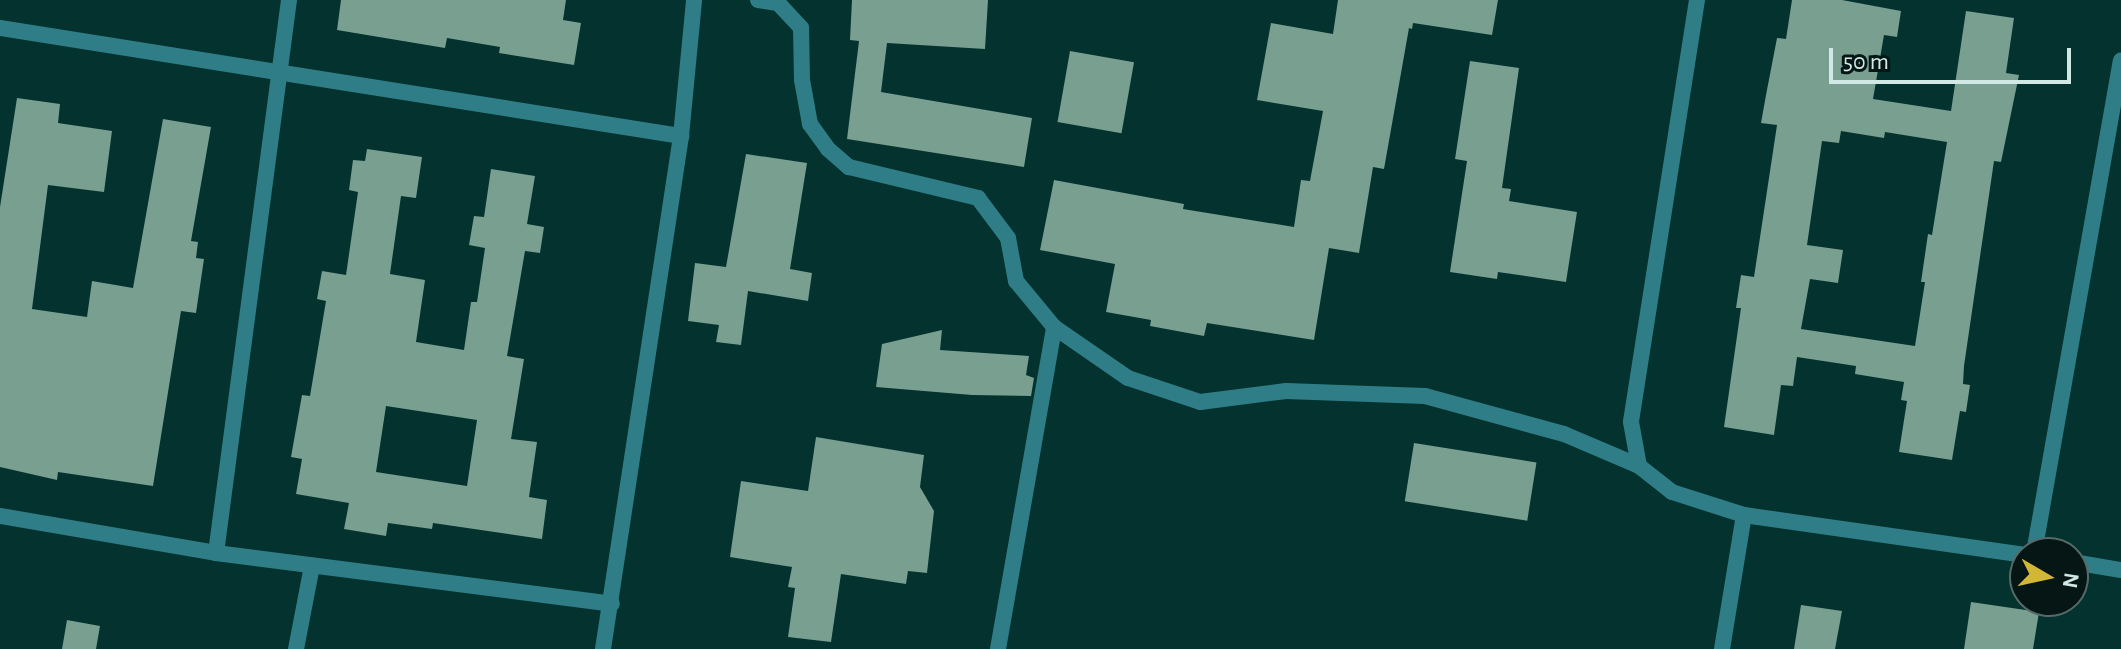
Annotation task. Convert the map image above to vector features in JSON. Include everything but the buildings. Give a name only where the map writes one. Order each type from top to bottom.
[{"type":"street","points":[[216,553],[289,0]]},
{"type":"street","points":[[603,649],[681,136],[694,0]]},
{"type":"street","points":[[758,0],[778,3],[801,28],[802,80],[810,124],[828,149],[849,167],[978,198],[1008,238],[1016,281],[1054,327],[1128,378],[1200,402],[1286,391],[1425,396],[1564,434],[1639,466],[1672,492],[1744,515],[2009,553]]},
{"type":"street","points":[[1639,466],[1631,422],[1697,0]]},
{"type":"street","points":[[0,28],[681,136]]},
{"type":"street","points":[[2037,537],[2121,61]]},
{"type":"street","points":[[998,649],[1054,327]]},
{"type":"street","points":[[1722,649],[1744,515]]},
{"type":"street","points":[[0,516],[216,553],[612,604]]},
{"type":"street","points":[[2089,565],[2121,570]]},
{"type":"street","points":[[296,649],[312,566]]}]
